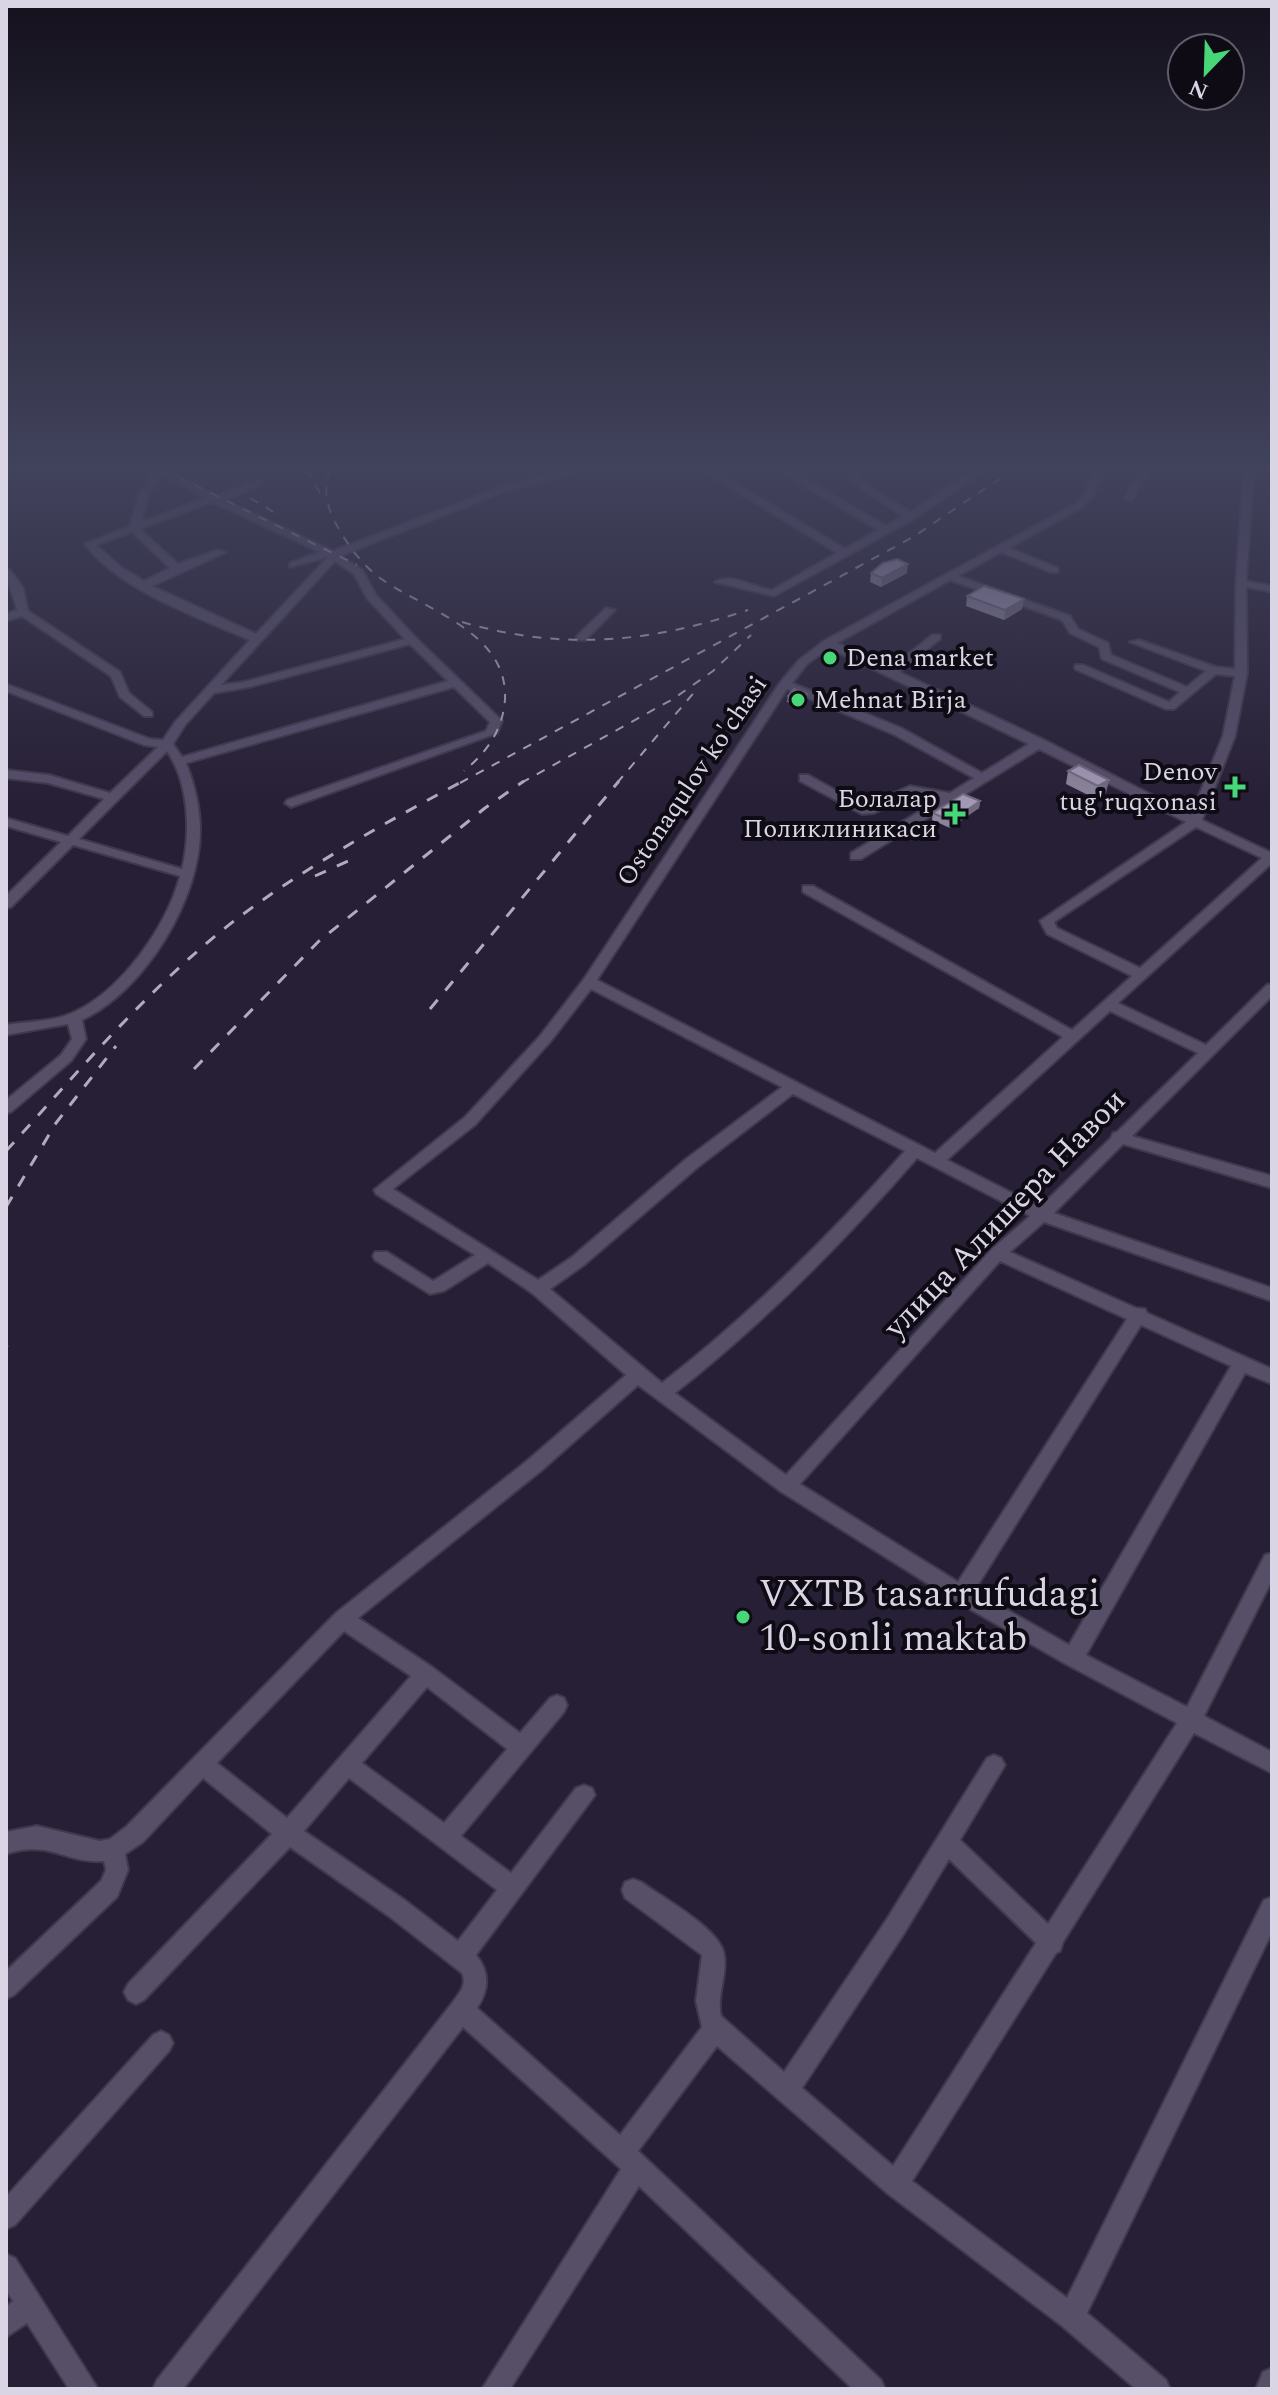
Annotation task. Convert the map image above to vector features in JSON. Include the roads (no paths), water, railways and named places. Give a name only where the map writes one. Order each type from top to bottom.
[{"type":"street","points":[[13,581],[18,588],[23,612],[116,674],[124,695],[148,714]]},
{"type":"street","points":[[138,581],[257,639]]},
{"type":"street","points":[[145,585],[153,581]]},
{"type":"street","points":[[6,904],[167,744],[180,723],[308,581]]},
{"type":"street","points":[[291,803],[491,733],[496,721],[412,640],[371,596],[364,581]]},
{"type":"street","points":[[720,582],[744,584],[772,593],[794,581]]},
{"type":"street","name":"Ostonaqulov ko'chasi","points":[[488,1255],[382,1190],[470,1121],[525,1062],[589,982],[785,684],[803,662],[828,643],[943,581]]},
{"type":"street","points":[[961,581],[1066,618],[1074,631],[1104,645],[1106,657],[1189,692]]},
{"type":"street","points":[[1142,975],[1052,931],[1047,921],[1195,822],[1229,736],[1241,673],[1241,583],[1272,589]]},
{"type":"street","points":[[581,638],[610,610]]},
{"type":"street","points":[[6,618],[23,612]]},
{"type":"street","points":[[892,672],[936,637]]},
{"type":"street","points":[[210,690],[274,678],[412,640]]},
{"type":"street","points":[[1135,642],[1214,670],[1241,673]]},
{"type":"street","points":[[828,643],[1272,857],[936,1161]]},
{"type":"street","points":[[1079,667],[1169,707],[1214,670]]},
{"type":"street","points":[[180,761],[455,683]]},
{"type":"street","points":[[785,684],[897,731],[982,778]]},
{"type":"street","points":[[6,687],[148,742],[167,744],[180,761],[194,831],[187,874],[173,916],[135,967],[108,996],[74,1018],[6,1030]]},
{"type":"street","points":[[856,856],[1040,743]]},
{"type":"street","points":[[6,774],[49,779],[113,798]]},
{"type":"street","points":[[804,778],[866,811],[910,790],[952,797]]},
{"type":"street","points":[[6,822],[187,874]]},
{"type":"street","points":[[808,889],[1072,1036]]},
{"type":"street","points":[[589,982],[1042,1215],[1272,1295]]},
{"type":"street","name":"улица Алишера Навои","points":[[787,1486],[998,1253],[1042,1215],[1272,988]]},
{"type":"street","points":[[1108,1004],[1207,1051]]},
{"type":"street","points":[[6,1108],[66,1058],[79,1039],[74,1018]]},
{"type":"street","points":[[538,1289],[578,1261],[692,1163],[792,1087]]},
{"type":"street","points":[[1118,1137],[1272,1182]]},
{"type":"street","points":[[662,1393],[720,1349],[800,1275],[854,1220],[914,1151]]},
{"type":"street","points":[[998,1253],[1139,1314],[1272,1377]]},
{"type":"street","points":[[381,1256],[430,1288],[438,1287],[488,1255],[538,1289],[638,1375],[787,1486],[961,1594],[1073,1658],[1192,1718],[1272,1763]]},
{"type":"street","points":[[961,1594],[1139,1314]]},
{"type":"street","points":[[1073,1658],[1242,1363]]},
{"type":"street","points":[[6,1843],[23,1835],[42,1836],[93,1850],[113,1849],[135,1834],[343,1619],[535,1465],[638,1375]]},
{"type":"street","points":[[896,2184],[1052,1943],[1192,1718],[1272,1561]]},
{"type":"street","points":[[343,1619],[425,1674],[522,1747]]},
{"type":"street","points":[[136,1992],[288,1833],[425,1674]]},
{"type":"street","points":[[446,1838],[557,1705]]},
{"type":"street","points":[[166,2389],[461,2010],[474,1992],[476,1979],[471,1965],[288,1833],[203,1765]]},
{"type":"street","points":[[348,1765],[513,1888]]},
{"type":"street","points":[[786,2090],[895,1927],[994,1765]]},
{"type":"street","points":[[460,1957],[584,1795]]},
{"type":"street","points":[[947,1842],[1052,1943]]},
{"type":"street","points":[[6,1987],[109,1889],[117,1870],[113,1849]]},
{"type":"street","points":[[633,1890],[707,1943],[713,1953],[714,1965],[706,2001],[708,2019],[715,2029],[896,2184],[1071,2317],[1157,2389]]},
{"type":"street","points":[[1071,2317],[1272,1908]]},
{"type":"street","points":[[461,2010],[628,2160],[872,2389]]},
{"type":"street","points":[[495,2389],[628,2160],[715,2029]]},
{"type":"street","points":[[6,2216],[161,2043]]},
{"type":"street","points":[[6,2267],[85,2389]]},
{"type":"street","points":[[6,2324],[29,2304]]},
{"type":"street","points":[[1269,2389],[1272,2381]]},
{"type":"railway","points":[[384,581],[460,625],[479,640],[493,656],[502,676],[505,699],[501,721],[487,748],[464,771]]},
{"type":"railway","points":[[460,783],[832,581]]},
{"type":"railway","points":[[462,622],[535,637],[606,639],[676,630],[748,610]]},
{"type":"railway","points":[[522,783],[673,699],[713,671],[751,635]]},
{"type":"railway","points":[[617,783],[697,689]]},
{"type":"railway","points":[[6,1151],[143,1002],[234,921],[317,864],[463,781]]},
{"type":"railway","points":[[430,1009],[619,781]]},
{"type":"railway","points":[[194,1069],[319,941],[485,808],[522,783]]},
{"type":"railway","points":[[315,876],[355,858]]},
{"type":"railway","points":[[6,1207],[56,1123],[116,1046]]},
{"type":"place","name":"Dena market","points":[[830,658]]},
{"type":"place","name":"Mehnat Birja","points":[[798,700]]},
{"type":"place","name":"Denov tug'ruqxonasi","points":[[1235,787]]},
{"type":"place","name":"Болалар Поликлиникаси","points":[[955,814]]},
{"type":"place","name":"VXTB tasarrufudagi 10-sonli maktab","points":[[743,1617]]}]
